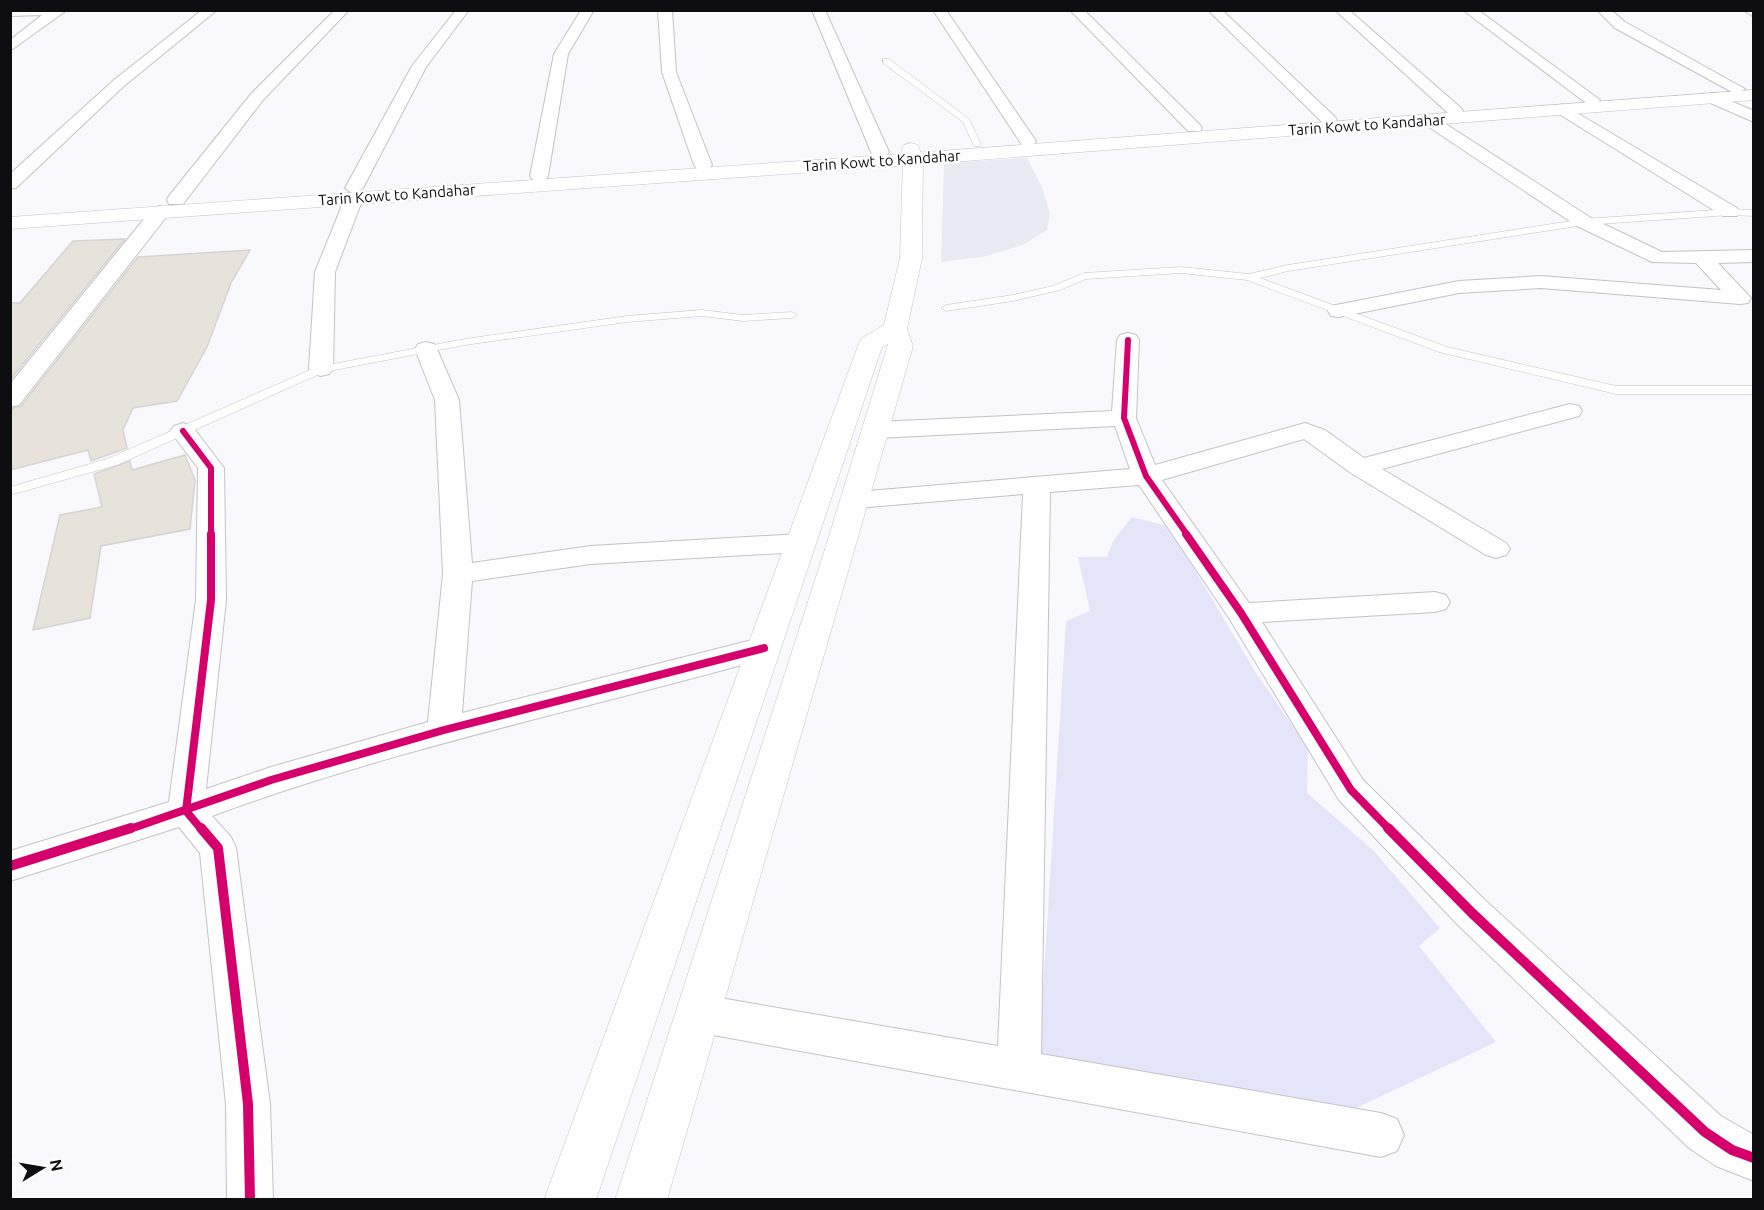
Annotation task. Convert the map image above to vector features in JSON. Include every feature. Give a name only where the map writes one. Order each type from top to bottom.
[{"type":"main road","name":"Tarin Kowt to Kandahar","points":[[354,193],[539,176],[576,178],[703,165],[880,152],[912,154],[977,144],[1748,90]]},
{"type":"main road","name":"Tarin Kowt to Kandahar","points":[[10,223],[168,206],[1429,120],[1712,98],[1748,90]]},
{"type":"main road","points":[[642,1200],[901,346],[895,329],[911,258],[912,154]]},
{"type":"main road","name":"Tarin Kowt to Kandahar","points":[[10,211],[168,206]]},
{"type":"main road","points":[[570,1200],[871,343],[895,329]]},
{"type":"street","points":[[10,12],[61,10]]},
{"type":"street","points":[[10,184],[119,83],[211,10]]},
{"type":"street","points":[[10,400],[256,97],[343,10]]},
{"type":"street","points":[[321,369],[325,272],[354,193],[419,66],[463,10]]},
{"type":"street","points":[[539,176],[561,54],[588,10]]},
{"type":"street","points":[[665,10],[669,72],[703,165]]},
{"type":"street","points":[[818,10],[880,152]]},
{"type":"street","points":[[939,10],[1028,141]]},
{"type":"street","points":[[1076,10],[1194,128]]},
{"type":"street","points":[[1214,10],[1329,120]]},
{"type":"street","points":[[1341,10],[1455,111]]},
{"type":"street","points":[[1469,10],[1592,100]]},
{"type":"street","points":[[1603,10],[1620,26],[1748,90]]},
{"type":"street","points":[[1749,10],[1754,13]]},
{"type":"street","points":[[10,47],[55,11]]},
{"type":"street","points":[[1712,98],[1754,117]]},
{"type":"street","points":[[1562,109],[1730,212]]},
{"type":"street","points":[[1429,120],[1584,222],[1659,258],[1754,256]]},
{"type":"street","points":[[1339,311],[1459,287],[1541,282],[1740,298],[1700,256]]},
{"type":"street","points":[[1128,340],[1124,418],[1146,476],[1241,613],[1351,790],[1472,913],[1705,1132],[1732,1150],[1754,1158]]},
{"type":"street","points":[[426,349],[447,399],[458,574],[444,730]]},
{"type":"street","points":[[1360,467],[1570,411]]},
{"type":"street","points":[[877,430],[1124,418]]},
{"type":"street","points":[[183,431],[211,468],[211,600],[186,811],[218,848],[248,1104],[250,1200]]},
{"type":"street","points":[[856,500],[1146,476],[1305,431],[1316,435],[1360,467],[1496,549]]},
{"type":"street","points":[[1019,1069],[1037,485]]},
{"type":"street","points":[[458,574],[591,555],[800,543]]},
{"type":"street","points":[[1241,613],[1435,602]]},
{"type":"street","points":[[10,866],[186,811],[271,780],[444,730],[764,648]]},
{"type":"street","points":[[697,1013],[1381,1135]]},
{"type":"lane","points":[[886,61],[966,121],[977,144]]},
{"type":"lane","points":[[1250,277],[1288,268],[1584,222],[1730,212],[1754,213]]},
{"type":"lane","points":[[946,308],[1046,291],[1084,276],[1181,270],[1250,277],[1443,350],[1616,390],[1754,390]]},
{"type":"lane","points":[[10,491],[112,462],[321,369],[426,349],[627,320],[702,313],[743,318],[792,315]]},
{"type":"shaded area","points":[[1027,158],[1041,185],[1050,214],[1047,230],[1023,245],[983,257],[941,262],[944,163]]},
{"type":"shaded area","points":[[1132,517],[1164,525],[1187,557],[1256,673],[1308,748],[1307,793],[1374,851],[1440,928],[1419,946],[1496,1042],[1350,1111],[1039,1055],[1066,621],[1090,611],[1078,557],[1107,557],[1113,541]]},
{"type":"building","points":[[125,239],[10,380],[10,303],[20,303],[73,241]]},
{"type":"building","points":[[250,250],[231,283],[207,347],[177,401],[133,408],[123,430],[127,448],[91,461],[88,450],[10,470],[10,409],[21,406],[138,257]]},
{"type":"building","points":[[185,455],[195,480],[190,529],[101,546],[90,618],[33,630],[60,515],[102,507],[94,474],[130,461],[132,470]]},
{"type":"cycle path","points":[[1128,340],[1124,418],[1146,476],[1241,613],[1351,790],[1472,913],[1705,1132],[1732,1150],[1754,1158]]},
{"type":"cycle path","points":[[183,431],[211,468],[211,600],[186,811],[218,848],[248,1104],[250,1200]]},
{"type":"cycle path","points":[[10,866],[186,811],[271,780],[444,730],[764,648]]}]
